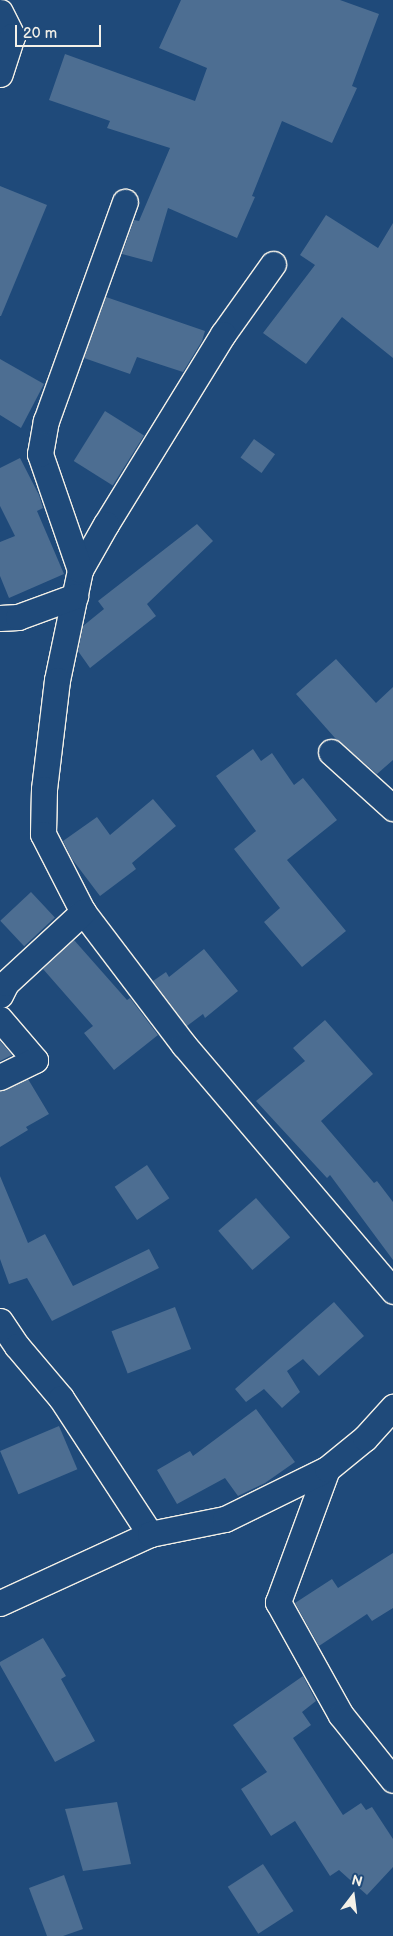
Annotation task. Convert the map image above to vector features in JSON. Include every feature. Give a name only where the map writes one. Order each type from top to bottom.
[{"type":"street","points":[[0,12],[12,36],[0,74]]},
{"type":"street","points":[[80,570],[40,454],[46,421],[125,202]]},
{"type":"street","points":[[273,264],[223,334],[106,524],[80,570],[57,680],[44,789],[42,834],[83,912],[184,1045],[393,1291]]},
{"type":"street","points":[[0,618],[18,617],[75,596]]},
{"type":"street","points":[[331,752],[393,808]]},
{"type":"street","points":[[0,995],[6,982],[83,912]]},
{"type":"street","points":[[0,1019],[35,1060],[0,1077]]},
{"type":"street","points":[[0,1320],[8,1347],[61,1398],[150,1534]]},
{"type":"street","points":[[0,1603],[150,1534],[225,1519],[327,1469],[365,1438],[393,1407]]},
{"type":"street","points":[[327,1469],[278,1602],[340,1715],[393,1780]]},
{"type":"building","points":[[181,0],[340,0],[379,14],[352,86],[357,88],[332,143],[282,121],[252,196],[255,197],[237,238],[168,208],[152,262],[122,254],[134,220],[139,221],[170,148],[107,128],[110,121],[49,100],[65,54],[195,101],[207,68],[159,48]]},
{"type":"building","points":[[0,186],[47,205],[1,316],[0,316]]},
{"type":"building","points":[[326,215],[378,248],[393,223],[393,358],[342,317],[306,364],[263,333],[315,265],[300,255]]},
{"type":"building","points":[[106,297],[205,331],[202,341],[183,372],[137,357],[130,374],[84,358]]},
{"type":"building","points":[[0,359],[44,384],[21,428],[0,415]]},
{"type":"building","points":[[105,411],[144,435],[113,485],[74,461]]},
{"type":"building","points":[[254,439],[275,454],[262,473],[240,458]]},
{"type":"building","points":[[20,458],[39,495],[43,508],[37,511],[64,574],[9,598],[0,576],[0,542],[15,536],[0,506],[0,468]]},
{"type":"building","points":[[197,524],[213,541],[147,604],[156,616],[90,668],[78,651],[83,626],[104,609],[98,601]]},
{"type":"building","points":[[336,659],[376,703],[393,687],[393,760],[377,774],[335,738],[296,694]]},
{"type":"building","points":[[253,749],[261,761],[272,753],[294,785],[303,778],[337,820],[287,860],[346,931],[302,967],[264,922],[280,908],[234,849],[256,831],[216,776]]},
{"type":"building","points":[[153,799],[176,826],[132,863],[136,869],[100,896],[72,859],[63,841],[97,817],[110,835]]},
{"type":"building","points":[[31,892],[55,918],[24,946],[0,921]]},
{"type":"building","points":[[74,940],[127,1000],[130,998],[158,1035],[114,1070],[84,1033],[93,1026],[43,969]]},
{"type":"building","points":[[204,949],[238,991],[205,1018],[203,1014],[187,1026],[153,981],[166,972],[169,977]]},
{"type":"building","points":[[325,1020],[373,1074],[321,1121],[374,1183],[377,1181],[393,1202],[393,1260],[330,1175],[327,1178],[256,1101],[305,1061],[293,1048]]},
{"type":"building","points":[[0,1041],[12,1055],[0,1061]]},
{"type":"building","points":[[28,1079],[49,1114],[26,1127],[28,1130],[0,1147],[0,1091]]},
{"type":"building","points":[[147,1165],[169,1198],[137,1220],[115,1187]]},
{"type":"building","points":[[0,1176],[28,1243],[45,1234],[73,1286],[149,1249],[159,1268],[52,1321],[27,1278],[9,1284],[0,1259]]},
{"type":"building","points":[[256,1198],[290,1237],[252,1270],[218,1231]]},
{"type":"building","points":[[334,1302],[364,1336],[319,1376],[303,1359],[287,1371],[300,1392],[282,1408],[264,1389],[246,1402],[235,1389]]},
{"type":"building","points":[[175,1307],[191,1349],[128,1373],[112,1331]]},
{"type":"building","points":[[256,1409],[295,1462],[265,1483],[238,1496],[225,1478],[177,1504],[157,1470],[190,1451],[193,1456]]},
{"type":"building","points":[[59,1426],[77,1469],[18,1494],[0,1451]]},
{"type":"building","points":[[393,1553],[393,1608],[372,1621],[367,1614],[319,1646],[295,1603],[332,1579],[338,1588]]},
{"type":"building","points":[[43,1638],[66,1676],[61,1679],[95,1741],[55,1762],[0,1665],[0,1662]]},
{"type":"building","points":[[303,1676],[316,1701],[302,1712],[311,1725],[293,1738],[343,1815],[361,1803],[366,1810],[372,1807],[393,1839],[393,1867],[367,1895],[339,1870],[330,1876],[295,1821],[271,1836],[241,1789],[267,1772],[233,1725]]},
{"type":"building","points":[[117,1802],[131,1864],[83,1871],[65,1809]]},
{"type":"building","points":[[263,1864],[293,1911],[258,1934],[228,1887]]},
{"type":"building","points":[[64,1875],[83,1929],[63,1936],[47,1936],[29,1888]]}]
